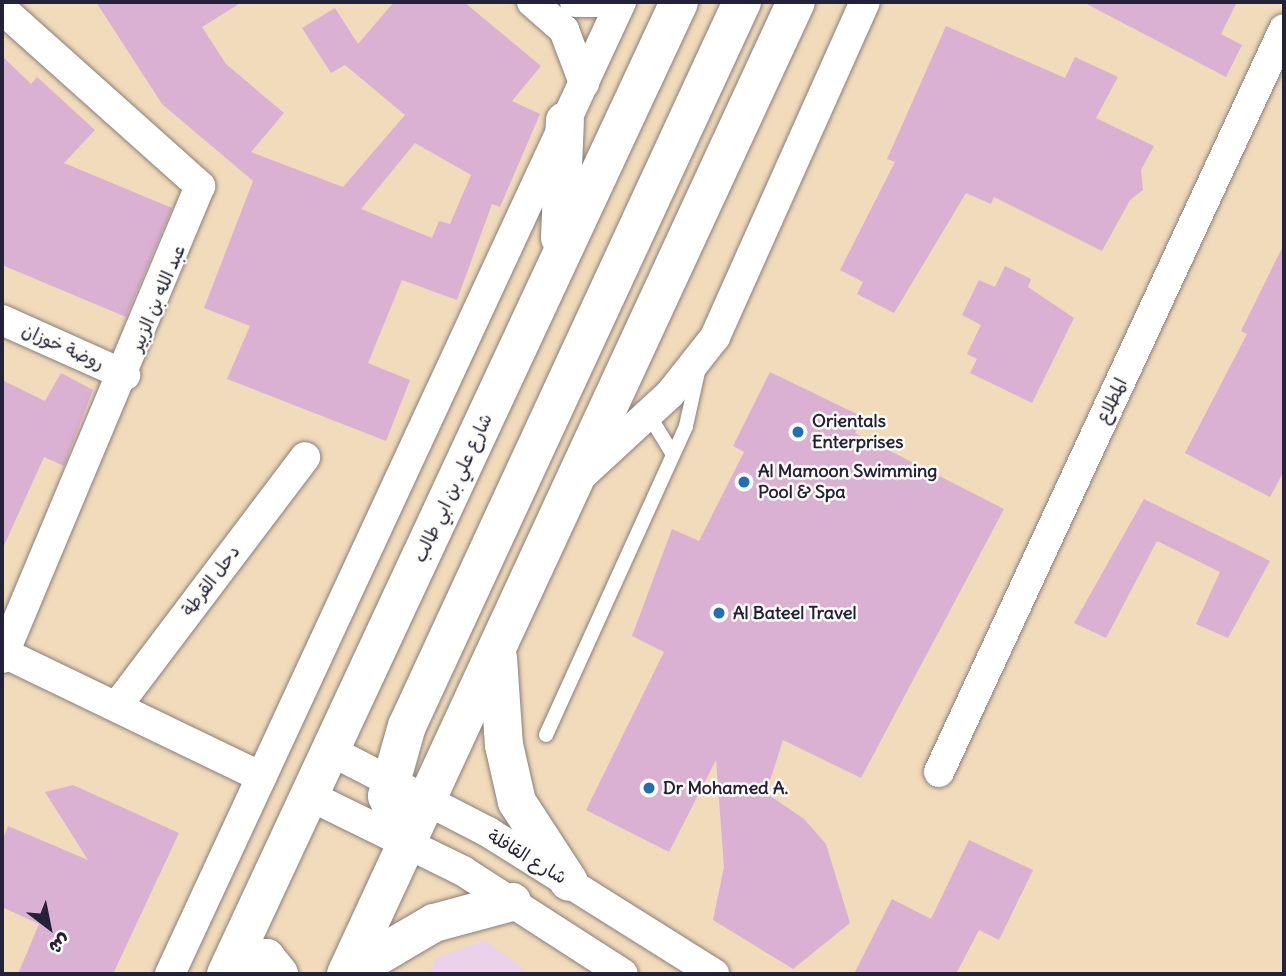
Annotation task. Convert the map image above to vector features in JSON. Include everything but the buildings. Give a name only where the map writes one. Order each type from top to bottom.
[{"type":"main road","name":"شارع علي بن ابي طالب","points":[[226,974],[333,752],[678,2]]},
{"type":"main road","points":[[408,843],[391,813],[388,779],[407,726],[741,2]]},
{"type":"main road","points":[[347,974],[498,656],[796,2]]},
{"type":"main road","points":[[559,258],[565,121]]},
{"type":"main road","points":[[498,656],[504,745],[517,802],[569,882]]},
{"type":"main road","points":[[347,974],[434,923],[512,902]]},
{"type":"main road","points":[[232,974],[266,958],[279,974]]},
{"type":"street","points":[[532,2],[564,30],[584,83]]},
{"type":"street","points":[[575,2],[604,2]]},
{"type":"street","points":[[170,974],[621,2]]},
{"type":"street","points":[[580,476],[649,415],[700,360],[865,2]]},
{"type":"street","name":"عبد الله بن الزبير","points":[[2,9],[200,186],[125,375],[3,654]]},
{"type":"street","name":"المطلاع","points":[[939,772],[1284,29]]},
{"type":"street","name":"روضة خوزان","points":[[2,320],[125,375]]},
{"type":"street","name":"دحل القرطة","points":[[117,706],[305,457]]},
{"type":"street","points":[[3,654],[262,777]]},
{"type":"street","name":"شارع القافلة","points":[[333,752],[429,800],[569,882],[714,974]]},
{"type":"street","points":[[312,797],[408,843],[512,902],[623,974]]},
{"type":"lane","points":[[546,735],[694,405],[700,360]]},
{"type":"lane","points":[[649,415],[672,453]]},
{"type":"shaded area","points":[[485,940],[530,974],[429,974],[436,958]]},
{"type":"place","name":"Orientals Enterprises","points":[[798,432]]},
{"type":"place","name":"Al Mamoon Swimming Pool & Spa","points":[[744,482]]},
{"type":"place","name":"Al Bateel Travel","points":[[719,613]]},
{"type":"place","name":"Dr Mohamed A.","points":[[649,788]]}]
